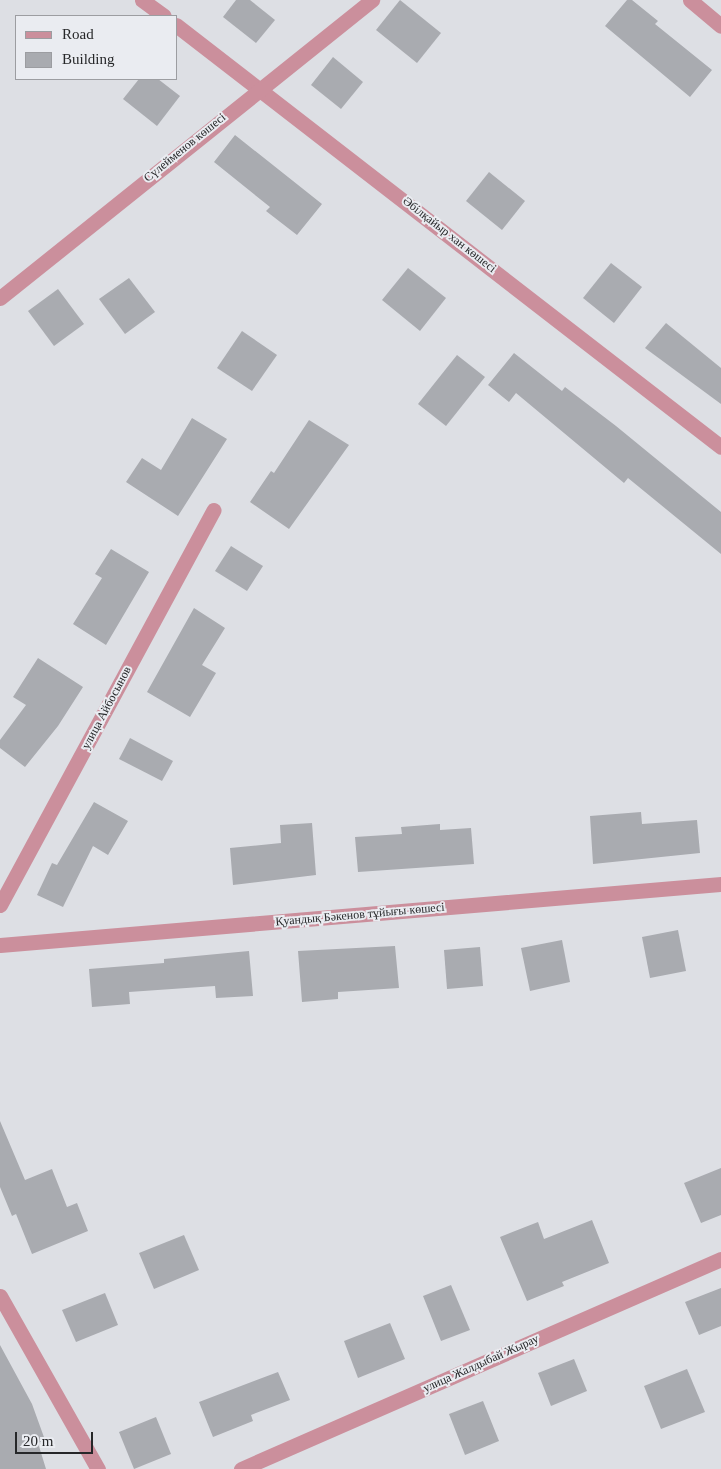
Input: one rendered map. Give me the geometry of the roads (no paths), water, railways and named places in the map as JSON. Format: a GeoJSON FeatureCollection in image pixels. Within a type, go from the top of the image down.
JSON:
{"type":"FeatureCollection","features":[{"type":"Feature","properties":{"kind":"street"},"geometry":{"type":"LineString","coordinates":[[142,0],[163,15]]}},
{"type":"Feature","properties":{"kind":"street","name":"Сүлейменов көшесі"},"geometry":{"type":"LineString","coordinates":[[0,298],[260,87],[372,0]]}},
{"type":"Feature","properties":{"kind":"street"},"geometry":{"type":"LineString","coordinates":[[690,0],[721,26]]}},
{"type":"Feature","properties":{"kind":"street","name":"Әбілқайыр хан көшесі"},"geometry":{"type":"LineString","coordinates":[[178,26],[260,87],[721,447]]}},
{"type":"Feature","properties":{"kind":"street","name":"улица Айбосынов"},"geometry":{"type":"LineString","coordinates":[[0,905],[214,510]]}},
{"type":"Feature","properties":{"kind":"street","name":"Қуандық Бәкенов тұйығы көшесі"},"geometry":{"type":"LineString","coordinates":[[0,946],[721,884]]}},
{"type":"Feature","properties":{"kind":"street","name":"улица Жалдыбай Жырау"},"geometry":{"type":"LineString","coordinates":[[241,1469],[721,1259]]}},
{"type":"Feature","properties":{"kind":"street"},"geometry":{"type":"LineString","coordinates":[[0,1296],[98,1469]]}}]}
